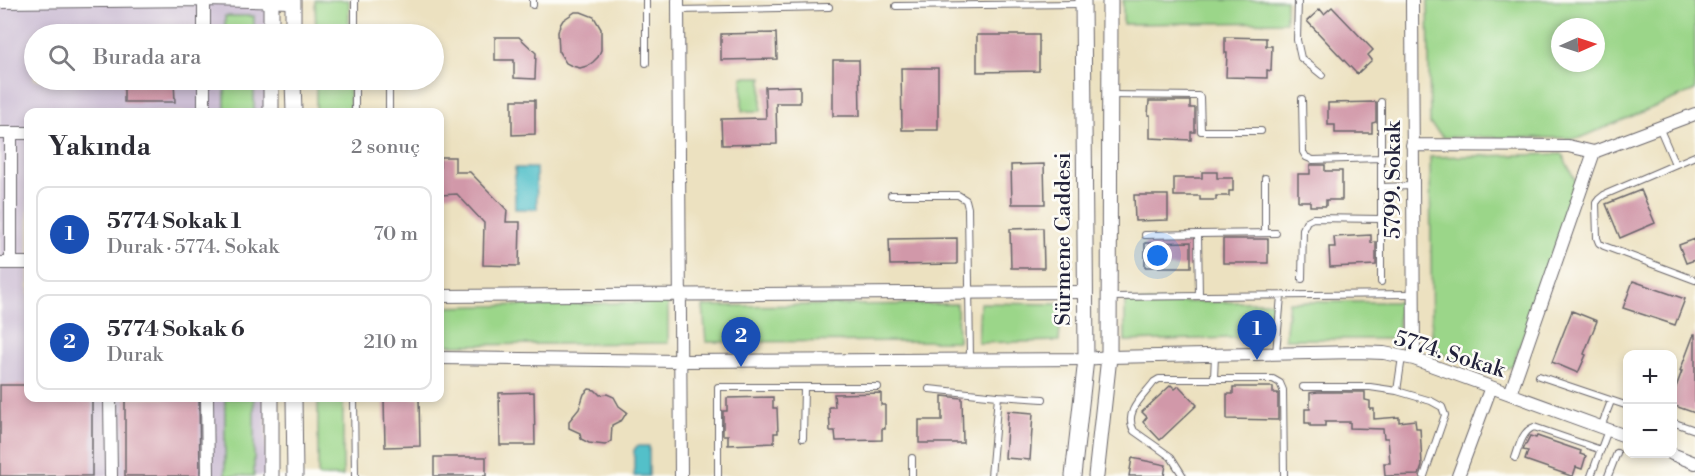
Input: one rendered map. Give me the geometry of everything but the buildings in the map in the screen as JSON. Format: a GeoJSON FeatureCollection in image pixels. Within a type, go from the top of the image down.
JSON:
{"type":"FeatureCollection","features":[{"type":"Feature","properties":{"kind":"street"},"geometry":{"type":"LineString","coordinates":[[204,0],[204,24]]}},
{"type":"Feature","properties":{"kind":"street","name":"Sürmene Caddesi"},"geometry":{"type":"LineString","coordinates":[[1096,476],[1109,357],[1110,0]]}},
{"type":"Feature","properties":{"kind":"street","name":"5799. Sokak"},"geometry":{"type":"LineString","coordinates":[[1408,358],[1414,294],[1412,0]]}},
{"type":"Feature","properties":{"kind":"street"},"geometry":{"type":"LineString","coordinates":[[271,1],[271,24]]}},
{"type":"Feature","properties":{"kind":"street"},"geometry":{"type":"LineString","coordinates":[[0,2],[293,1],[293,24]]}},
{"type":"Feature","properties":{"kind":"street","name":"Sürmene Caddesi"},"geometry":{"type":"LineString","coordinates":[[1073,476],[1086,359],[1083,2]]}},
{"type":"Feature","properties":{"kind":"street"},"geometry":{"type":"LineString","coordinates":[[678,5],[681,476]]}},
{"type":"Feature","properties":{"kind":"street"},"geometry":{"type":"LineString","coordinates":[[204,90],[204,108]]}},
{"type":"Feature","properties":{"kind":"street"},"geometry":{"type":"LineString","coordinates":[[271,90],[271,108]]}},
{"type":"Feature","properties":{"kind":"street"},"geometry":{"type":"LineString","coordinates":[[293,90],[294,108]]}},
{"type":"Feature","properties":{"kind":"street"},"geometry":{"type":"LineString","coordinates":[[1412,144],[1568,146],[1594,152],[1695,114]]}},
{"type":"Feature","properties":{"kind":"street"},"geometry":{"type":"LineString","coordinates":[[24,133],[5,133],[5,263],[24,263]]}},
{"type":"Feature","properties":{"kind":"street"},"geometry":{"type":"LineString","coordinates":[[1510,394],[1594,152]]}},
{"type":"Feature","properties":{"kind":"street"},"geometry":{"type":"LineString","coordinates":[[444,296],[1085,292]]}},
{"type":"Feature","properties":{"kind":"street","name":"5774. Sokak"},"geometry":{"type":"LineString","coordinates":[[444,358],[680,361],[969,360],[1384,353],[1408,358],[1623,435]]}},
{"type":"Feature","properties":{"kind":"street"},"geometry":{"type":"LineString","coordinates":[[1458,476],[1491,387]]}},
{"type":"Feature","properties":{"kind":"street"},"geometry":{"type":"LineString","coordinates":[[110,402],[111,476]]}},
{"type":"Feature","properties":{"kind":"street"},"geometry":{"type":"LineString","coordinates":[[207,402],[208,476]]}},
{"type":"Feature","properties":{"kind":"street"},"geometry":{"type":"LineString","coordinates":[[271,402],[271,476]]}},
{"type":"Feature","properties":{"kind":"street"},"geometry":{"type":"LineString","coordinates":[[294,402],[295,476]]}},
{"type":"Feature","properties":{"kind":"street"},"geometry":{"type":"LineString","coordinates":[[1677,455],[1695,463]]}},
{"type":"Feature","properties":{"kind":"lane"},"geometry":{"type":"LineString","coordinates":[[355,0],[355,24]]}},
{"type":"Feature","properties":{"kind":"lane"},"geometry":{"type":"LineString","coordinates":[[646,0],[646,63]]}},
{"type":"Feature","properties":{"kind":"lane"},"geometry":{"type":"LineString","coordinates":[[1298,0],[1297,40],[1301,58],[1322,75]]}},
{"type":"Feature","properties":{"kind":"lane"},"geometry":{"type":"LineString","coordinates":[[896,6],[1083,2]]}},
{"type":"Feature","properties":{"kind":"lane"},"geometry":{"type":"LineString","coordinates":[[678,5],[829,7]]}},
{"type":"Feature","properties":{"kind":"lane"},"geometry":{"type":"LineString","coordinates":[[355,90],[355,108]]}},
{"type":"Feature","properties":{"kind":"lane"},"geometry":{"type":"LineString","coordinates":[[389,90],[389,108]]}},
{"type":"Feature","properties":{"kind":"lane"},"geometry":{"type":"LineString","coordinates":[[1110,95],[1198,96],[1200,97],[1201,131],[1261,131]]}},
{"type":"Feature","properties":{"kind":"lane"},"geometry":{"type":"LineString","coordinates":[[1302,99],[1303,152],[1306,157],[1313,160],[1381,158]]}},
{"type":"Feature","properties":{"kind":"lane"},"geometry":{"type":"LineString","coordinates":[[1381,102],[1381,282]]}},
{"type":"Feature","properties":{"kind":"lane"},"geometry":{"type":"LineString","coordinates":[[1659,127],[1675,164]]}},
{"type":"Feature","properties":{"kind":"lane"},"geometry":{"type":"LineString","coordinates":[[1695,156],[1599,199],[1596,203],[1599,243],[1695,280]]}},
{"type":"Feature","properties":{"kind":"lane"},"geometry":{"type":"LineString","coordinates":[[1265,178],[1265,233]]}},
{"type":"Feature","properties":{"kind":"lane"},"geometry":{"type":"LineString","coordinates":[[1381,187],[1413,186]]}},
{"type":"Feature","properties":{"kind":"lane"},"geometry":{"type":"LineString","coordinates":[[891,195],[958,195],[966,200],[968,208],[969,360]]}},
{"type":"Feature","properties":{"kind":"lane"},"geometry":{"type":"LineString","coordinates":[[1302,279],[1303,229],[1307,221],[1313,219],[1381,219]]}},
{"type":"Feature","properties":{"kind":"lane"},"geometry":{"type":"LineString","coordinates":[[1145,235],[1276,233]]}},
{"type":"Feature","properties":{"kind":"lane"},"geometry":{"type":"LineString","coordinates":[[1198,234],[1199,296]]}},
{"type":"Feature","properties":{"kind":"lane"},"geometry":{"type":"LineString","coordinates":[[1109,297],[1414,294]]}},
{"type":"Feature","properties":{"kind":"lane"},"geometry":{"type":"LineString","coordinates":[[1276,354],[1281,296]]}},
{"type":"Feature","properties":{"kind":"lane"},"geometry":{"type":"LineString","coordinates":[[1214,378],[1215,355]]}},
{"type":"Feature","properties":{"kind":"lane"},"geometry":{"type":"LineString","coordinates":[[1397,391],[1408,358]]}},
{"type":"Feature","properties":{"kind":"lane"},"geometry":{"type":"LineString","coordinates":[[1539,376],[1623,405]]}},
{"type":"Feature","properties":{"kind":"lane"},"geometry":{"type":"LineString","coordinates":[[1183,476],[1171,457],[1134,431],[1129,419],[1131,412],[1154,382],[1159,379],[1273,379],[1280,383],[1283,390],[1284,476]]}},
{"type":"Feature","properties":{"kind":"lane"},"geometry":{"type":"LineString","coordinates":[[717,476],[718,387],[878,387]]}},
{"type":"Feature","properties":{"kind":"lane"},"geometry":{"type":"LineString","coordinates":[[803,438],[804,387]]}},
{"type":"Feature","properties":{"kind":"lane"},"geometry":{"type":"LineString","coordinates":[[1303,387],[1370,387],[1397,391],[1431,401],[1442,407],[1444,415],[1424,476]]}},
{"type":"Feature","properties":{"kind":"lane"},"geometry":{"type":"LineString","coordinates":[[929,389],[1043,399]]}},
{"type":"Feature","properties":{"kind":"lane"},"geometry":{"type":"LineString","coordinates":[[991,476],[998,396]]}},
{"type":"Feature","properties":{"kind":"lane"},"geometry":{"type":"LineString","coordinates":[[1591,476],[1600,450],[1611,401]]}},
{"type":"Feature","properties":{"kind":"lane"},"geometry":{"type":"LineString","coordinates":[[354,402],[355,476]]}},
{"type":"Feature","properties":{"kind":"lane"},"geometry":{"type":"LineString","coordinates":[[1677,424],[1695,430]]}},
{"type":"Feature","properties":{"kind":"lane"},"geometry":{"type":"LineString","coordinates":[[1515,458],[1525,432],[1534,427],[1600,450]]}},
{"type":"Feature","properties":{"kind":"lane"},"geometry":{"type":"LineString","coordinates":[[1608,476],[1617,453]]}},
{"type":"Feature","properties":{"kind":"lane"},"geometry":{"type":"LineString","coordinates":[[912,458],[912,476]]}},
{"type":"Feature","properties":{"kind":"shaded area"},"geometry":{"type":"Polygon","coordinates":[[[0,0],[273,0],[273,24],[24,24],[24,90],[272,90],[271,108],[24,108],[24,402],[267,402],[266,476],[0,476],[0,0]]]}},
{"type":"Feature","properties":{"kind":"green space"},"geometry":{"type":"Polygon","coordinates":[[[315,0],[349,0],[349,24],[316,24],[315,0]]]}},
{"type":"Feature","properties":{"kind":"green space"},"geometry":{"type":"Polygon","coordinates":[[[1123,0],[1286,0],[1286,22],[1123,24],[1123,0]]]}},
{"type":"Feature","properties":{"kind":"green space"},"geometry":{"type":"Polygon","coordinates":[[[1428,0],[1695,0],[1695,90],[1580,138],[1443,137],[1430,124],[1428,0]]]}},
{"type":"Feature","properties":{"kind":"green space"},"geometry":{"type":"Polygon","coordinates":[[[225,16],[254,16],[254,24],[225,24],[225,16]]]}},
{"type":"Feature","properties":{"kind":"green space"},"geometry":{"type":"Polygon","coordinates":[[[742,77],[762,77],[761,111],[742,111],[742,77]]]}},
{"type":"Feature","properties":{"kind":"green space"},"geometry":{"type":"Polygon","coordinates":[[[225,90],[254,90],[254,108],[225,108],[225,90]]]}},
{"type":"Feature","properties":{"kind":"green space"},"geometry":{"type":"Polygon","coordinates":[[[316,90],[349,90],[350,108],[316,108],[316,90]]]}},
{"type":"Feature","properties":{"kind":"green space"},"geometry":{"type":"Polygon","coordinates":[[[1562,154],[1577,184],[1513,365],[1499,373],[1432,350],[1430,157],[1562,154]]]}},
{"type":"Feature","properties":{"kind":"green space"},"geometry":{"type":"Polygon","coordinates":[[[668,302],[668,343],[444,345],[444,307],[668,302]]]}},
{"type":"Feature","properties":{"kind":"green space"},"geometry":{"type":"Polygon","coordinates":[[[1125,302],[1276,302],[1270,337],[1125,341],[1125,302]]]}},
{"type":"Feature","properties":{"kind":"green space"},"geometry":{"type":"Polygon","coordinates":[[[1289,302],[1399,302],[1398,339],[1285,339],[1289,302]]]}},
{"type":"Feature","properties":{"kind":"green space"},"geometry":{"type":"Polygon","coordinates":[[[980,303],[1062,304],[1059,341],[978,343],[980,303]]]}},
{"type":"Feature","properties":{"kind":"green space"},"geometry":{"type":"Polygon","coordinates":[[[957,304],[958,341],[706,342],[703,306],[957,304]]]}},
{"type":"Feature","properties":{"kind":"green space"},"geometry":{"type":"Polygon","coordinates":[[[225,402],[254,402],[254,476],[225,476],[225,402]]]}},
{"type":"Feature","properties":{"kind":"green space"},"geometry":{"type":"Polygon","coordinates":[[[318,402],[343,402],[343,476],[318,476],[318,402]]]}},
{"type":"Feature","properties":{"kind":"water"},"geometry":{"type":"Polygon","coordinates":[[[515,168],[536,168],[537,209],[515,209],[515,168]]]}},
{"type":"Feature","properties":{"kind":"water"},"geometry":{"type":"Polygon","coordinates":[[[637,446],[649,446],[649,476],[634,476],[634,450],[637,446]]]}},
{"type":"Feature","properties":{"kind":"place","name":"5774 Sokak 1"},"geometry":{"type":"Point","coordinates":[1257,360]}},
{"type":"Feature","properties":{"kind":"place","name":"5774 Sokak 6"},"geometry":{"type":"Point","coordinates":[741,367]}}]}
